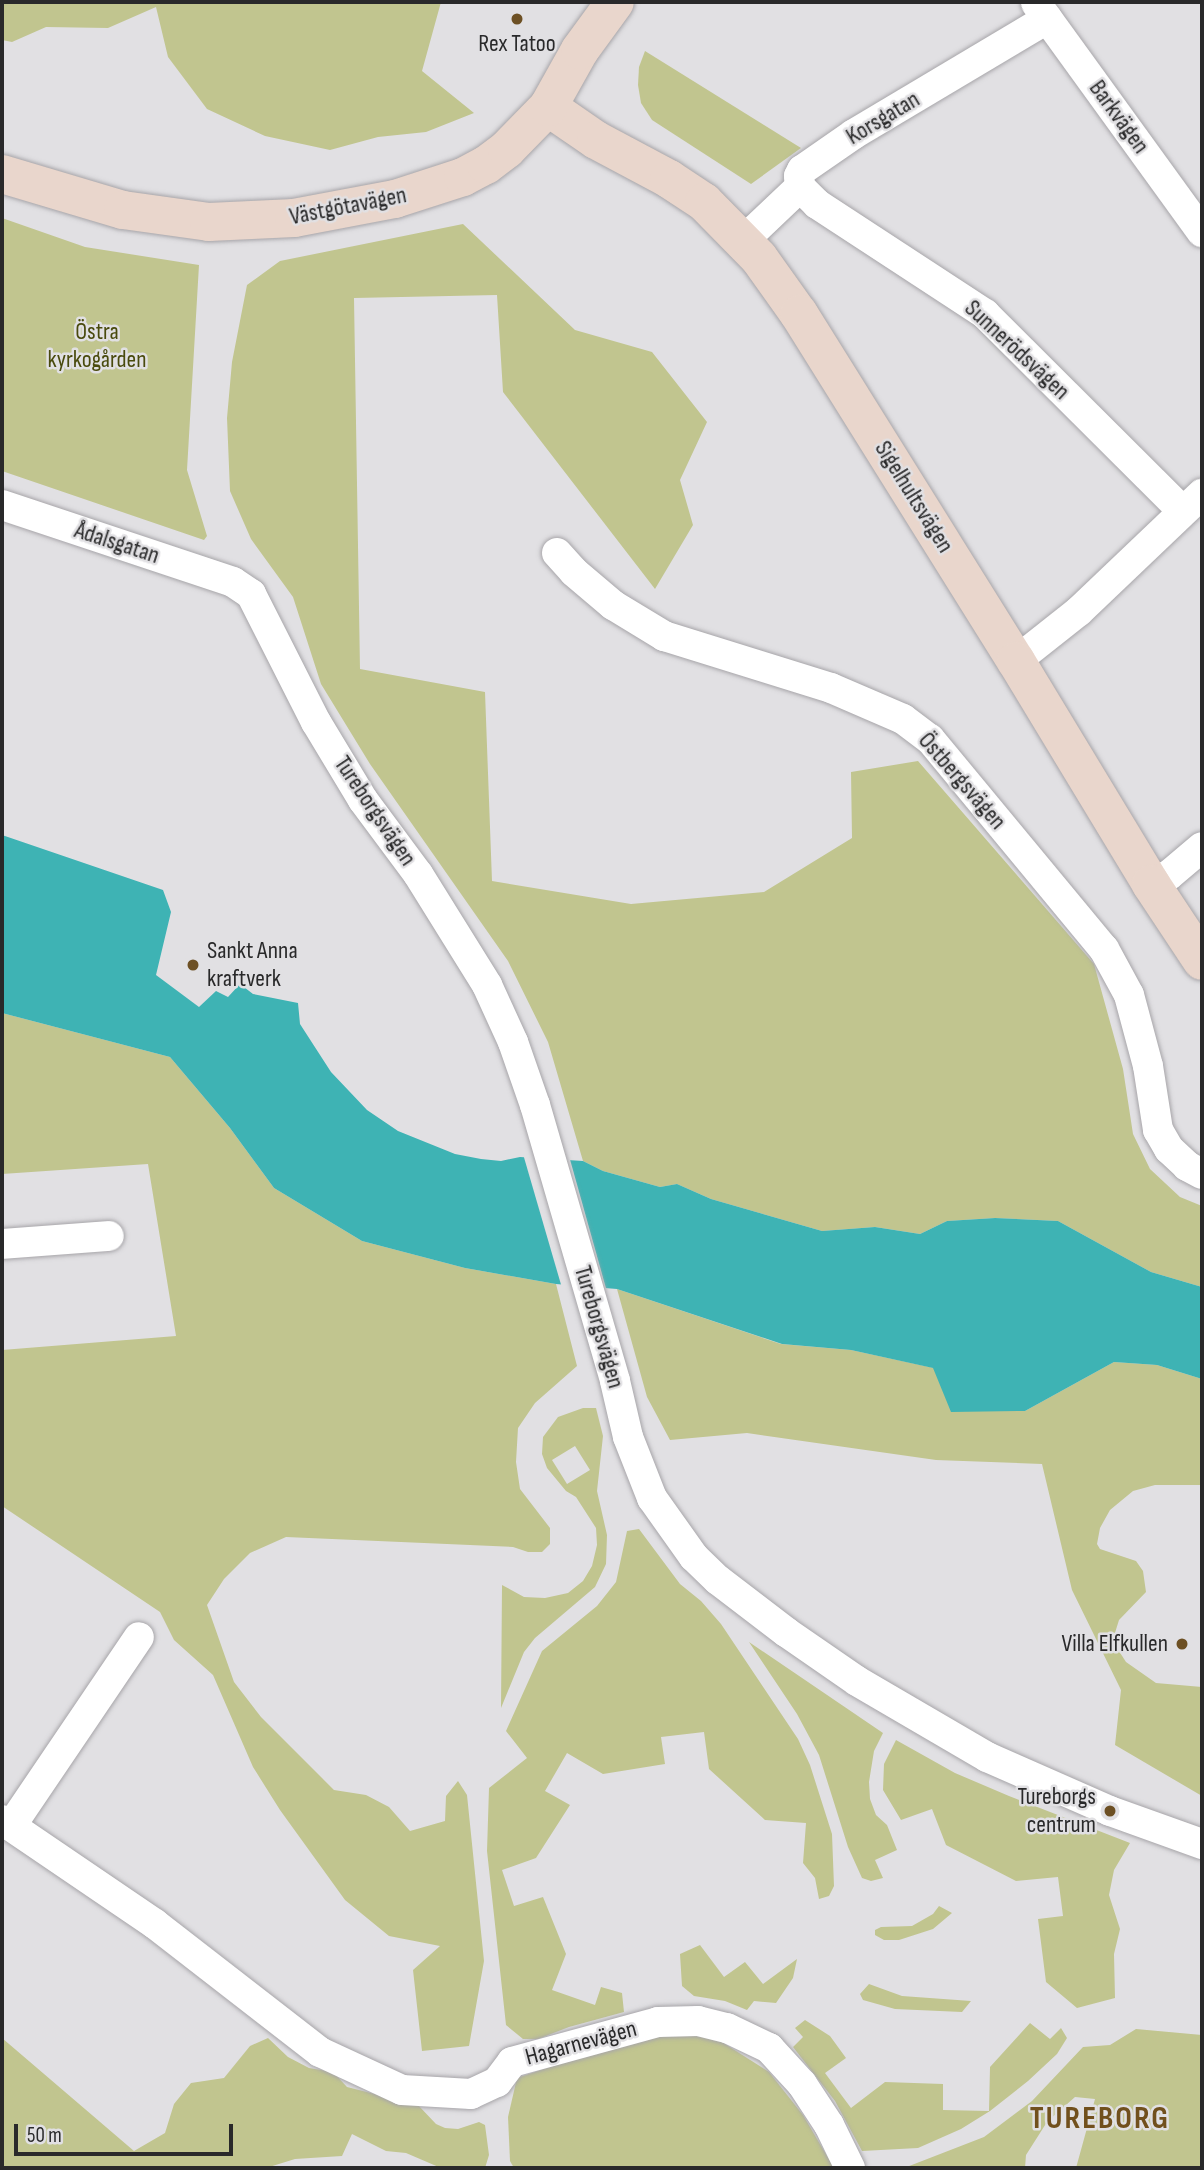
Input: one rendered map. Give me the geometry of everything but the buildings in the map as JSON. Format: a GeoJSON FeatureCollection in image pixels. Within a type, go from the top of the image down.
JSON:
{"type":"FeatureCollection","features":[{"type":"Feature","properties":{"kind":"street","name":"Västgötavägen"},"geometry":{"type":"LineString","coordinates":[[2,174],[123,210],[176,220],[209,222],[294,218],[396,199],[463,177],[508,149],[548,107],[580,50],[615,2]]}},
{"type":"Feature","properties":{"kind":"street","name":"Korsgatan"},"geometry":{"type":"LineString","coordinates":[[743,241],[800,187],[802,170],[1041,10]]}},
{"type":"Feature","properties":{"kind":"street","name":"Barkvägen"},"geometry":{"type":"LineString","coordinates":[[1041,10],[1202,232]]}},
{"type":"Feature","properties":{"kind":"street","name":"Sigelhultsvägen"},"geometry":{"type":"LineString","coordinates":[[548,107],[596,140],[669,179],[705,202],[743,241],[799,314],[1016,661],[1151,884],[1202,961]]}},
{"type":"Feature","properties":{"kind":"street","name":"Sunnerödsvägen"},"geometry":{"type":"LineString","coordinates":[[800,187],[817,204],[985,314],[1192,503]]}},
{"type":"Feature","properties":{"kind":"street"},"geometry":{"type":"LineString","coordinates":[[1016,661],[1079,611],[1192,503]]}},
{"type":"Feature","properties":{"kind":"street","name":"Ådalsgatan"},"geometry":{"type":"LineString","coordinates":[[2,505],[233,582]]}},
{"type":"Feature","properties":{"kind":"street","name":"Östbergsvägen"},"geometry":{"type":"LineString","coordinates":[[557,553],[573,572],[613,605],[664,636],[831,688],[903,719],[930,739],[1104,948],[1129,995],[1148,1066],[1158,1130],[1169,1149],[1187,1166],[1202,1174]]}},
{"type":"Feature","properties":{"kind":"street","name":"Tureborgsvägen"},"geometry":{"type":"LineString","coordinates":[[233,582],[251,594],[263,613],[316,722],[356,788],[418,874],[487,985],[513,1042],[535,1105],[628,1437],[652,1498],[694,1557],[718,1580],[857,1681],[987,1757],[1110,1811],[1202,1844]]}},
{"type":"Feature","properties":{"kind":"street"},"geometry":{"type":"LineString","coordinates":[[1151,884],[1169,875],[1202,847]]}},
{"type":"Feature","properties":{"kind":"street"},"geometry":{"type":"LineString","coordinates":[[2,1244],[109,1236]]}},
{"type":"Feature","properties":{"kind":"street"},"geometry":{"type":"LineString","coordinates":[[7,1823],[139,1637]]}},
{"type":"Feature","properties":{"kind":"street","name":"Hagarnevägen"},"geometry":{"type":"LineString","coordinates":[[7,1823],[155,1924],[320,2052],[402,2090],[471,2094],[497,2082],[512,2062],[658,2022],[698,2021],[727,2028],[769,2048],[803,2084],[829,2125],[850,2168]]}},
{"type":"Feature","properties":{"kind":"green space"},"geometry":{"type":"Polygon","coordinates":[[[2,2],[441,2],[422,71],[474,113],[426,132],[378,137],[330,150],[265,136],[207,109],[168,57],[156,7],[108,28],[46,27],[12,42],[2,40],[2,2]]]}},
{"type":"Feature","properties":{"kind":"green space"},"geometry":{"type":"Polygon","coordinates":[[[645,51],[801,148],[751,184],[652,120],[641,103],[638,85],[639,67],[645,51]]]}},
{"type":"Feature","properties":{"kind":"green space","name":"Östra kyrkogården"},"geometry":{"type":"Polygon","coordinates":[[[2,218],[85,247],[199,265],[187,470],[207,536],[204,540],[2,471],[2,218]]]}},
{"type":"Feature","properties":{"kind":"green space"},"geometry":{"type":"Polygon","coordinates":[[[463,224],[575,330],[652,352],[707,422],[680,480],[693,525],[655,589],[503,392],[497,295],[354,298],[360,669],[485,692],[492,881],[631,904],[764,892],[852,838],[851,772],[918,761],[1094,964],[1123,1069],[1133,1134],[1150,1169],[1180,1197],[1202,1206],[1202,1287],[1151,1272],[1058,1221],[995,1218],[947,1221],[920,1234],[875,1227],[822,1231],[711,1199],[677,1184],[660,1187],[603,1171],[583,1161],[548,1042],[508,961],[370,764],[321,684],[293,597],[251,539],[230,491],[227,418],[232,362],[247,285],[280,261],[463,224]]]}},
{"type":"Feature","properties":{"kind":"green space"},"geometry":{"type":"Polygon","coordinates":[[[2,1013],[170,1057],[230,1128],[274,1188],[362,1241],[465,1268],[556,1284],[577,1366],[535,1403],[518,1428],[516,1462],[520,1489],[550,1528],[550,1544],[542,1552],[528,1552],[513,1547],[286,1537],[250,1553],[224,1579],[207,1605],[234,1682],[261,1717],[334,1790],[366,1795],[389,1807],[410,1831],[445,1821],[446,1796],[458,1781],[467,1795],[484,1961],[469,2046],[422,2051],[413,1970],[440,1946],[389,1936],[345,1900],[280,1810],[253,1767],[213,1675],[174,1640],[160,1612],[2,1506],[2,1350],[176,1336],[148,1164],[2,1174],[2,1013]]]}},
{"type":"Feature","properties":{"kind":"green space"},"geometry":{"type":"Polygon","coordinates":[[[617,1289],[781,1344],[851,1350],[934,1368],[1025,1411],[1114,1362],[1157,1365],[1202,1379],[1202,1485],[1155,1485],[1133,1491],[1110,1510],[1100,1528],[1097,1544],[1100,1549],[1136,1561],[1143,1571],[1146,1592],[1119,1620],[1114,1636],[1117,1648],[1126,1662],[1156,1683],[1202,1687],[1202,1796],[1115,1745],[1121,1690],[1072,1590],[1042,1464],[936,1460],[747,1433],[670,1440],[647,1397],[617,1289]]]}},
{"type":"Feature","properties":{"kind":"green space"},"geometry":{"type":"Polygon","coordinates":[[[583,1408],[596,1408],[603,1436],[597,1491],[607,1535],[606,1564],[595,1587],[535,1638],[524,1652],[501,1708],[502,1585],[524,1597],[545,1598],[568,1593],[583,1581],[592,1566],[597,1545],[596,1528],[576,1497],[566,1491],[547,1468],[542,1454],[543,1437],[558,1417],[583,1408]],[[575,1446],[552,1460],[567,1484],[590,1470],[575,1446]]]}},
{"type":"Feature","properties":{"kind":"green space"},"geometry":{"type":"Polygon","coordinates":[[[639,1529],[680,1584],[701,1601],[721,1624],[798,1739],[810,1765],[832,1834],[834,1886],[829,1896],[819,1899],[815,1878],[803,1863],[806,1823],[765,1820],[709,1769],[704,1732],[661,1737],[665,1764],[603,1774],[567,1753],[545,1791],[570,1805],[536,1858],[502,1870],[514,1906],[543,1897],[566,1954],[552,1990],[595,2005],[601,1987],[622,1993],[624,2012],[569,2027],[538,2039],[523,2039],[506,2025],[487,1851],[489,1788],[527,1758],[506,1731],[542,1651],[597,1606],[616,1582],[627,1531],[639,1529]]]}},
{"type":"Feature","properties":{"kind":"green space"},"geometry":{"type":"Polygon","coordinates":[[[749,1642],[883,1733],[874,1751],[869,1782],[870,1799],[876,1815],[887,1825],[897,1850],[875,1860],[883,1878],[871,1881],[862,1878],[848,1847],[819,1755],[797,1714],[749,1642]]]}},
{"type":"Feature","properties":{"kind":"green space"},"geometry":{"type":"Polygon","coordinates":[[[896,1740],[955,1773],[1130,1843],[1114,1870],[1109,1895],[1120,1929],[1114,1954],[1115,1998],[1077,2008],[1046,1982],[1038,1919],[1063,1916],[1058,1877],[1016,1881],[946,1845],[932,1809],[901,1820],[883,1790],[884,1764],[896,1740]]]}},
{"type":"Feature","properties":{"kind":"green space"},"geometry":{"type":"Polygon","coordinates":[[[939,1906],[952,1913],[933,1929],[899,1940],[884,1940],[875,1935],[875,1930],[881,1927],[912,1926],[933,1914],[939,1906]]]}},
{"type":"Feature","properties":{"kind":"green space"},"geometry":{"type":"Polygon","coordinates":[[[700,1945],[724,1977],[745,1962],[763,1984],[797,1959],[793,1978],[776,2003],[754,2001],[747,2010],[725,2001],[694,1996],[682,1986],[680,1954],[700,1945]]]}},
{"type":"Feature","properties":{"kind":"green space"},"geometry":{"type":"Polygon","coordinates":[[[869,1984],[902,1996],[971,2001],[962,2012],[895,2009],[863,2000],[860,1994],[869,1984]]]}},
{"type":"Feature","properties":{"kind":"green space"},"geometry":{"type":"Polygon","coordinates":[[[805,2020],[830,2036],[846,2058],[825,2073],[851,2108],[885,2082],[943,2084],[943,2110],[989,2111],[990,2067],[1030,2023],[1050,2039],[1061,2028],[1067,2038],[1057,2054],[1028,2081],[990,2111],[961,2129],[918,2148],[862,2151],[835,2101],[793,2047],[803,2037],[795,2028],[805,2020]]]}},
{"type":"Feature","properties":{"kind":"green space"},"geometry":{"type":"Polygon","coordinates":[[[1136,2029],[1202,2035],[1202,2168],[1076,2168],[1095,2099],[1075,2097],[1047,2122],[1026,2155],[1025,2168],[904,2168],[984,2137],[1032,2101],[1083,2047],[1110,2045],[1136,2029]]]}},
{"type":"Feature","properties":{"kind":"green space"},"geometry":{"type":"Polygon","coordinates":[[[651,2033],[714,2037],[769,2072],[803,2115],[834,2168],[514,2168],[510,2161],[508,2117],[517,2078],[651,2033]]]}},
{"type":"Feature","properties":{"kind":"green space"},"geometry":{"type":"Polygon","coordinates":[[[2,2038],[134,2151],[165,2133],[174,2104],[191,2083],[224,2078],[250,2046],[268,2038],[288,2057],[309,2068],[333,2072],[347,2087],[418,2105],[436,2124],[445,2128],[458,2129],[479,2122],[485,2125],[489,2155],[485,2168],[441,2168],[406,2153],[386,2151],[352,2134],[342,2156],[295,2159],[266,2168],[2,2168],[2,2038]]]}},
{"type":"Feature","properties":{"kind":"water"},"geometry":{"type":"Polygon","coordinates":[[[2,835],[163,890],[171,912],[156,975],[199,1007],[216,991],[228,997],[240,984],[253,994],[298,1003],[300,1024],[331,1072],[367,1110],[398,1131],[455,1154],[481,1159],[501,1161],[520,1157],[583,1161],[603,1171],[660,1187],[677,1184],[711,1199],[822,1231],[875,1227],[920,1234],[947,1221],[995,1218],[1058,1221],[1151,1272],[1202,1287],[1202,1379],[1157,1365],[1114,1362],[1025,1411],[951,1412],[933,1368],[851,1350],[782,1344],[617,1289],[556,1284],[465,1268],[362,1241],[274,1188],[230,1128],[170,1057],[2,1013],[2,835]]]}},
{"type":"Feature","properties":{"kind":"pier"},"geometry":{"type":"Polygon","coordinates":[[[523,1154],[569,1156],[607,1292],[562,1288],[523,1154]]]}},
{"type":"Feature","properties":{"kind":"place","name":"Rex Tatoo"},"geometry":{"type":"Point","coordinates":[517,19]}},
{"type":"Feature","properties":{"kind":"place","name":"Sankt Anna kraftverk"},"geometry":{"type":"Point","coordinates":[193,965]}},
{"type":"Feature","properties":{"kind":"place","name":"Villa Elfkullen"},"geometry":{"type":"Point","coordinates":[1182,1644]}},
{"type":"Feature","properties":{"kind":"place","name":"Tureborgs centrum"},"geometry":{"type":"Point","coordinates":[1110,1811]}},
{"type":"Feature","properties":{"kind":"district","name":"TUREBORG"},"geometry":{"type":"Point","coordinates":[1100,2119]}}]}
